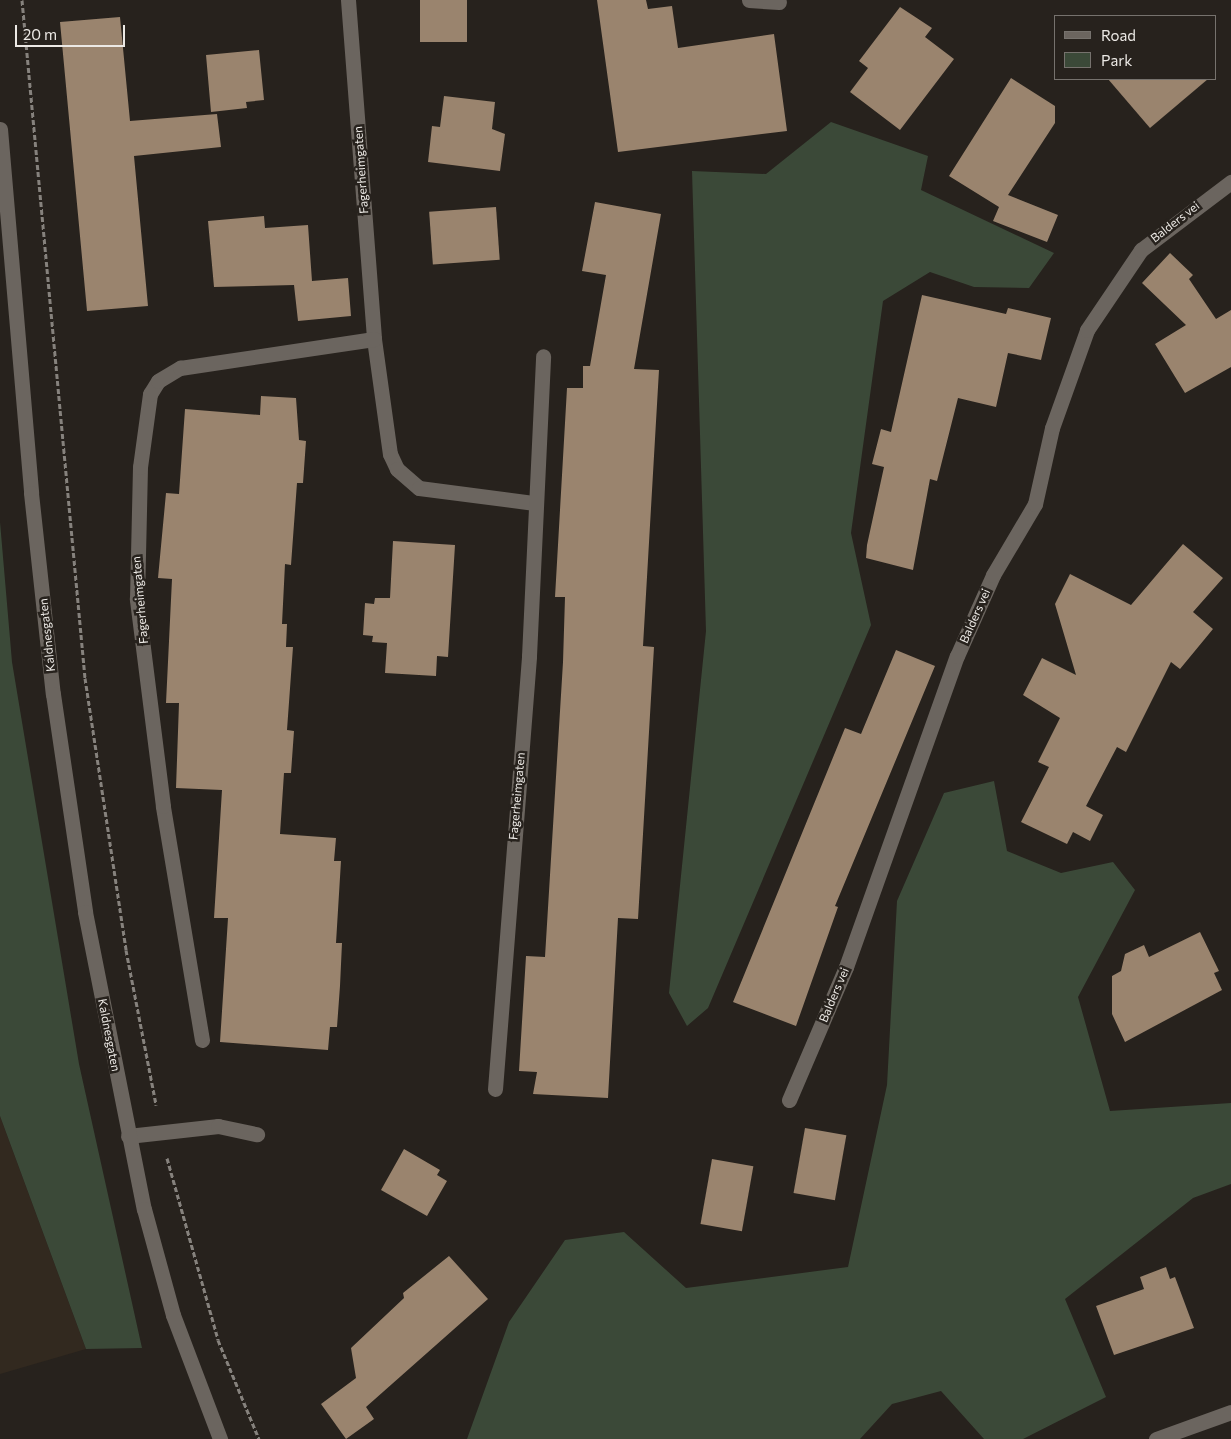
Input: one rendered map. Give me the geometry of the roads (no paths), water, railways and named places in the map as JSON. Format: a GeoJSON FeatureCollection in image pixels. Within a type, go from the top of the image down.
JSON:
{"type":"FeatureCollection","features":[{"type":"Feature","properties":{"kind":"street","name":"Fagerheimgaten"},"geometry":{"type":"LineString","coordinates":[[348,0],[374,339],[384,432],[397,468],[419,488],[433,492],[535,503]]}},
{"type":"Feature","properties":{"kind":"street"},"geometry":{"type":"LineString","coordinates":[[749,0],[779,2]]}},
{"type":"Feature","properties":{"kind":"street","name":"Kaldnesgaten"},"geometry":{"type":"LineString","coordinates":[[0,129],[54,694],[85,912],[128,1136],[172,1315],[220,1439]]}},
{"type":"Feature","properties":{"kind":"street","name":"Balders vei"},"geometry":{"type":"LineString","coordinates":[[789,1100],[846,967],[957,656],[993,575],[1034,504],[1052,428],[1087,330],[1141,250],[1231,182]]}},
{"type":"Feature","properties":{"kind":"street","name":"Fagerheimgaten"},"geometry":{"type":"LineString","coordinates":[[202,1040],[163,806],[137,599],[140,467],[150,394],[166,374],[180,368],[374,339]]}},
{"type":"Feature","properties":{"kind":"street","name":"Fagerheimgaten"},"geometry":{"type":"LineString","coordinates":[[495,1089],[530,647],[543,356]]}},
{"type":"Feature","properties":{"kind":"street"},"geometry":{"type":"LineString","coordinates":[[128,1136],[160,1130],[218,1126],[257,1134]]}},
{"type":"Feature","properties":{"kind":"street"},"geometry":{"type":"LineString","coordinates":[[1156,1439],[1231,1412]]}}]}
